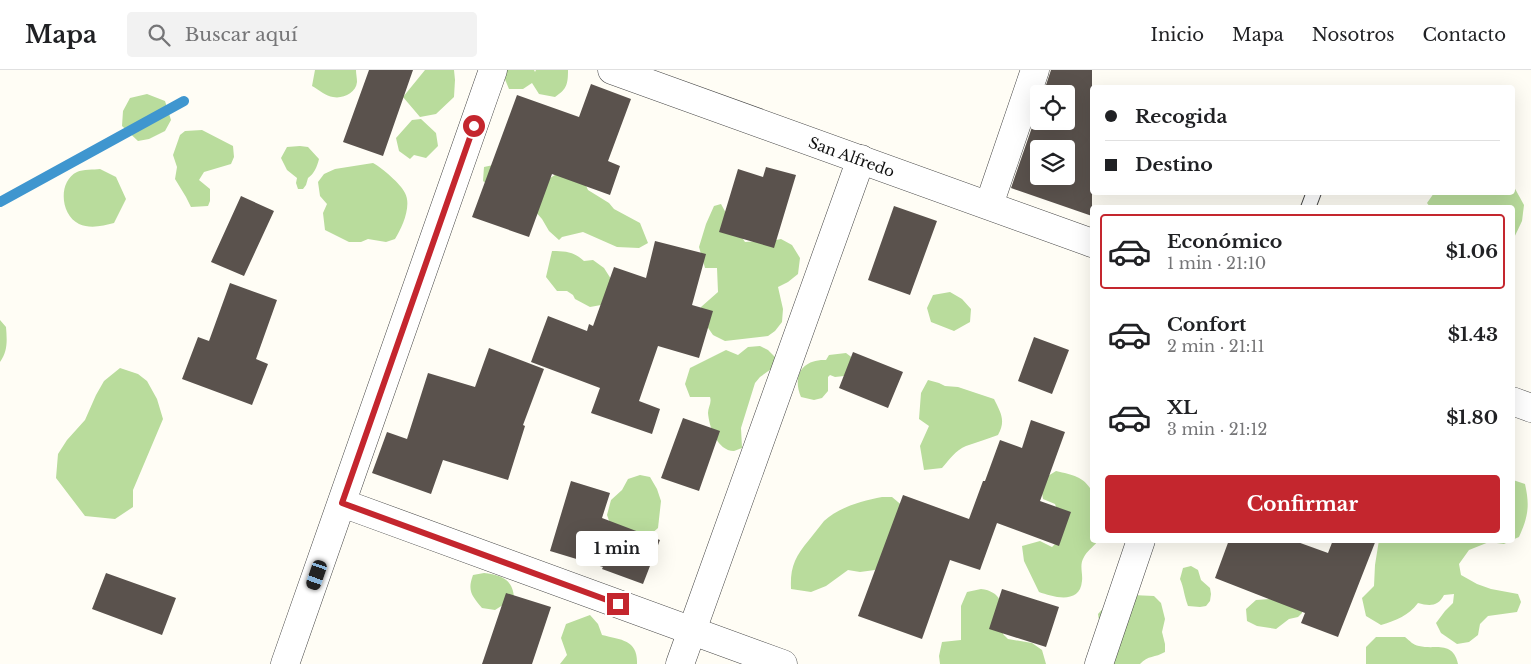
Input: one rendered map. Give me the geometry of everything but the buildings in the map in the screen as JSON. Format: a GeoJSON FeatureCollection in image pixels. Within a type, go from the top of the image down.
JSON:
{"type":"FeatureCollection","features":[{"type":"Feature","properties":{"kind":"street"},"geometry":{"type":"LineString","coordinates":[[285,664],[493,70]]}},
{"type":"Feature","properties":{"kind":"street","name":"San Alfredo"},"geometry":{"type":"LineString","coordinates":[[612,70],[1090,242]]}},
{"type":"Feature","properties":{"kind":"street"},"geometry":{"type":"LineString","coordinates":[[988,205],[1035,70]]}},
{"type":"Feature","properties":{"kind":"street"},"geometry":{"type":"LineString","coordinates":[[680,664],[861,159]]}},
{"type":"Feature","properties":{"kind":"street"},"geometry":{"type":"LineString","coordinates":[[1515,402],[1531,408]]}},
{"type":"Feature","properties":{"kind":"street"},"geometry":{"type":"LineString","coordinates":[[342,503],[783,664]]}},
{"type":"Feature","properties":{"kind":"street"},"geometry":{"type":"LineString","coordinates":[[1099,664],[1140,543]]}},
{"type":"Feature","properties":{"kind":"green space"},"geometry":{"type":"Polygon","coordinates":[[[315,70],[356,70],[356,86],[352,92],[345,96],[333,97],[312,86],[315,70]]]}},
{"type":"Feature","properties":{"kind":"green space"},"geometry":{"type":"Polygon","coordinates":[[[425,70],[454,70],[454,97],[436,114],[420,117],[403,97],[425,70]]]}},
{"type":"Feature","properties":{"kind":"green space"},"geometry":{"type":"Polygon","coordinates":[[[505,70],[534,70],[535,72],[536,70],[568,70],[567,83],[564,89],[555,97],[539,94],[532,83],[523,89],[509,89],[504,77],[505,70]]]}},
{"type":"Feature","properties":{"kind":"green space"},"geometry":{"type":"Polygon","coordinates":[[[147,94],[165,101],[171,120],[165,131],[149,139],[138,141],[122,126],[123,111],[130,98],[147,94]]]}},
{"type":"Feature","properties":{"kind":"green space"},"geometry":{"type":"Polygon","coordinates":[[[421,119],[436,133],[438,146],[426,158],[414,155],[410,159],[399,151],[396,138],[412,120],[421,119]]]}},
{"type":"Feature","properties":{"kind":"green space"},"geometry":{"type":"Polygon","coordinates":[[[202,130],[233,146],[234,157],[231,164],[204,172],[199,180],[210,189],[210,201],[208,206],[191,207],[175,179],[177,167],[173,155],[180,135],[185,131],[202,130]]]}},
{"type":"Feature","properties":{"kind":"green space"},"geometry":{"type":"Polygon","coordinates":[[[287,147],[308,147],[319,159],[315,170],[308,178],[303,189],[298,189],[297,178],[287,170],[281,158],[287,147]]]}},
{"type":"Feature","properties":{"kind":"green space"},"geometry":{"type":"Polygon","coordinates":[[[373,163],[391,176],[403,189],[407,198],[405,217],[395,239],[386,242],[368,239],[361,242],[349,242],[325,230],[323,213],[327,204],[320,196],[318,182],[324,174],[335,169],[373,163]]]}},
{"type":"Feature","properties":{"kind":"green space"},"geometry":{"type":"Polygon","coordinates":[[[498,164],[547,180],[558,173],[583,179],[588,190],[609,203],[614,209],[640,223],[648,243],[639,248],[617,247],[583,232],[562,237],[559,240],[549,231],[534,210],[502,196],[483,181],[484,167],[498,164]]]}},
{"type":"Feature","properties":{"kind":"green space"},"geometry":{"type":"Polygon","coordinates":[[[100,169],[116,177],[126,199],[114,223],[83,226],[73,220],[68,213],[65,206],[64,190],[71,176],[77,172],[100,169]]]}},
{"type":"Feature","properties":{"kind":"green space"},"geometry":{"type":"Polygon","coordinates":[[[1515,189],[1524,205],[1522,221],[1515,236],[1515,205],[1428,205],[1427,203],[1433,195],[1515,195],[1515,189]]]}},
{"type":"Feature","properties":{"kind":"green space"},"geometry":{"type":"Polygon","coordinates":[[[721,204],[745,242],[781,239],[792,245],[800,258],[798,274],[778,287],[783,309],[782,322],[768,336],[725,341],[713,335],[704,322],[701,307],[718,292],[717,268],[705,268],[699,247],[714,206],[721,204]]]}},
{"type":"Feature","properties":{"kind":"green space"},"geometry":{"type":"Polygon","coordinates":[[[552,251],[570,253],[584,261],[593,260],[604,268],[611,279],[601,305],[590,307],[575,299],[567,291],[557,291],[546,277],[552,251]]]}},
{"type":"Feature","properties":{"kind":"green space"},"geometry":{"type":"Polygon","coordinates":[[[950,292],[962,299],[971,309],[970,322],[954,331],[931,322],[927,308],[933,295],[950,292]]]}},
{"type":"Feature","properties":{"kind":"green space"},"geometry":{"type":"Polygon","coordinates":[[[0,320],[6,327],[7,341],[6,350],[0,362],[0,320]]]}},
{"type":"Feature","properties":{"kind":"green space"},"geometry":{"type":"Polygon","coordinates":[[[760,346],[768,350],[775,357],[774,367],[755,383],[741,428],[742,448],[734,451],[728,450],[723,447],[712,431],[708,413],[710,397],[690,397],[685,384],[690,368],[726,350],[738,355],[748,347],[760,346]]]}},
{"type":"Feature","properties":{"kind":"green space"},"geometry":{"type":"Polygon","coordinates":[[[846,353],[854,359],[844,376],[835,377],[830,375],[828,377],[828,391],[822,398],[814,400],[801,397],[798,382],[801,370],[805,366],[818,360],[826,360],[829,355],[846,353]]]}},
{"type":"Feature","properties":{"kind":"green space"},"geometry":{"type":"Polygon","coordinates":[[[120,368],[138,374],[147,381],[157,399],[163,419],[133,490],[133,507],[115,519],[85,516],[56,478],[58,454],[67,440],[85,420],[104,381],[120,368]]]}},
{"type":"Feature","properties":{"kind":"green space"},"geometry":{"type":"Polygon","coordinates":[[[928,380],[945,386],[958,387],[994,399],[1000,413],[1002,425],[998,435],[962,448],[942,468],[924,470],[920,446],[929,426],[919,419],[921,393],[928,380]]]}},
{"type":"Feature","properties":{"kind":"green space"},"geometry":{"type":"Polygon","coordinates":[[[1056,471],[1081,479],[1090,488],[1090,543],[1096,543],[1086,553],[1083,560],[1080,589],[1071,596],[1058,597],[1039,592],[1024,561],[1022,546],[1040,541],[1052,547],[1062,537],[1061,521],[1055,504],[1043,499],[1040,481],[1056,471]]]}},
{"type":"Feature","properties":{"kind":"green space"},"geometry":{"type":"Polygon","coordinates":[[[640,475],[650,477],[657,489],[661,501],[658,528],[649,536],[613,532],[607,515],[611,500],[622,490],[628,479],[640,475]]]}},
{"type":"Feature","properties":{"kind":"green space"},"geometry":{"type":"Polygon","coordinates":[[[1515,481],[1525,484],[1528,505],[1519,537],[1515,539],[1515,481]]]}},
{"type":"Feature","properties":{"kind":"green space"},"geometry":{"type":"Polygon","coordinates":[[[882,497],[892,497],[910,512],[875,570],[860,572],[848,570],[826,586],[811,592],[791,589],[791,574],[797,557],[824,521],[844,508],[882,497]]]}},
{"type":"Feature","properties":{"kind":"green space"},"geometry":{"type":"Polygon","coordinates":[[[1379,543],[1486,543],[1469,550],[1459,564],[1461,575],[1491,589],[1518,594],[1521,602],[1517,612],[1488,616],[1480,624],[1478,635],[1469,642],[1457,644],[1441,633],[1436,623],[1453,603],[1454,594],[1444,595],[1439,602],[1433,605],[1418,603],[1402,617],[1381,625],[1366,616],[1362,598],[1374,586],[1379,543]]]}},
{"type":"Feature","properties":{"kind":"green space"},"geometry":{"type":"Polygon","coordinates":[[[1191,566],[1198,570],[1201,580],[1210,588],[1210,601],[1206,606],[1188,606],[1180,579],[1183,568],[1191,566]]]}},
{"type":"Feature","properties":{"kind":"green space"},"geometry":{"type":"Polygon","coordinates":[[[484,573],[496,575],[509,582],[514,598],[495,610],[482,608],[473,597],[470,585],[473,575],[484,573]]]}},
{"type":"Feature","properties":{"kind":"green space"},"geometry":{"type":"Polygon","coordinates":[[[981,589],[995,594],[1002,605],[1003,634],[1008,639],[1032,643],[1042,650],[1046,664],[940,664],[939,656],[942,642],[961,640],[961,606],[967,592],[981,589]]]}},
{"type":"Feature","properties":{"kind":"green space"},"geometry":{"type":"Polygon","coordinates":[[[1132,595],[1154,596],[1161,603],[1165,619],[1162,632],[1165,652],[1146,659],[1140,664],[1093,664],[1100,627],[1098,614],[1108,603],[1132,595]]]}},
{"type":"Feature","properties":{"kind":"green space"},"geometry":{"type":"Polygon","coordinates":[[[1270,599],[1302,609],[1302,613],[1298,617],[1289,619],[1276,629],[1257,626],[1247,621],[1246,609],[1256,600],[1270,599]]]}},
{"type":"Feature","properties":{"kind":"green space"},"geometry":{"type":"Polygon","coordinates":[[[590,615],[598,624],[602,635],[622,640],[632,646],[637,656],[637,664],[560,664],[567,655],[561,638],[566,624],[590,615]]]}},
{"type":"Feature","properties":{"kind":"green space"},"geometry":{"type":"Polygon","coordinates":[[[1376,637],[1405,637],[1417,645],[1447,649],[1456,656],[1458,664],[1366,664],[1366,647],[1376,637]]]}},
{"type":"Feature","properties":{"kind":"waterway"},"geometry":{"type":"LineString","coordinates":[[0,202],[184,101]]}},
{"type":"Feature","properties":{"kind":"route"},"geometry":{"type":"LineString","coordinates":[[474,126],[342,503],[618,604]]}}]}
